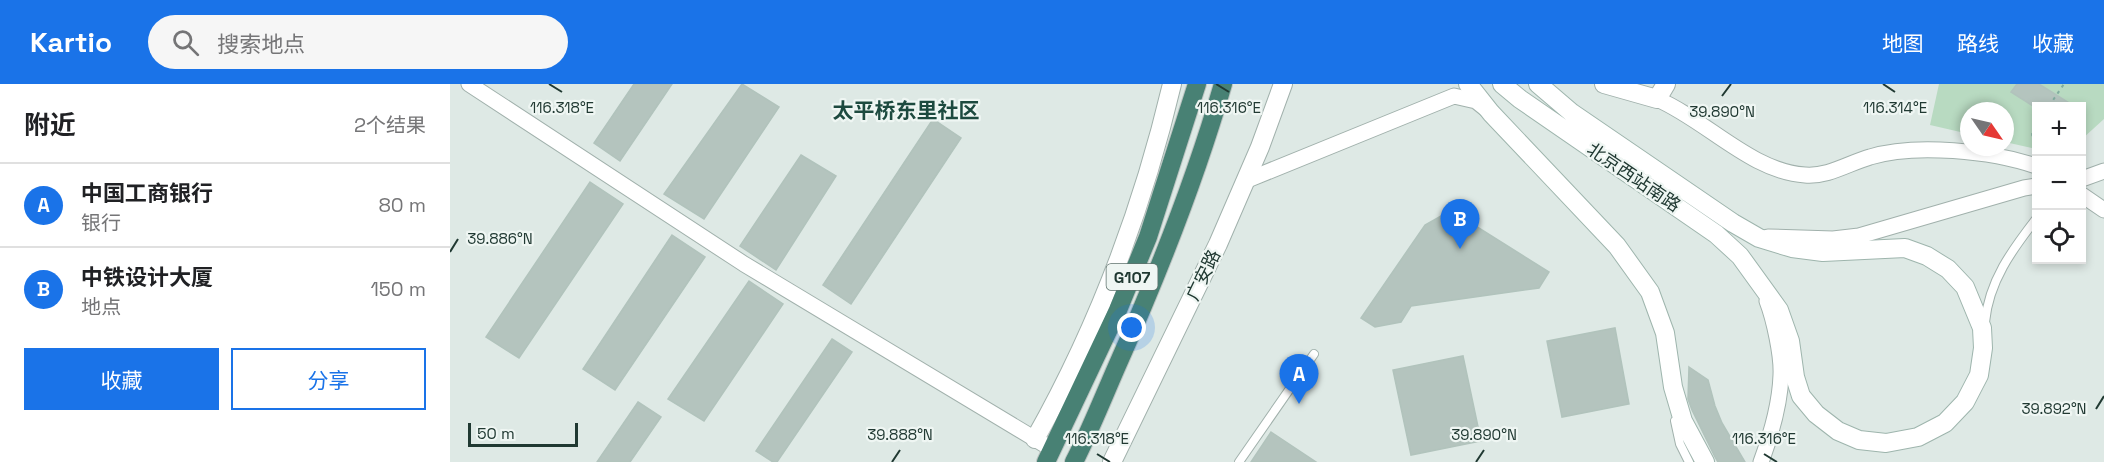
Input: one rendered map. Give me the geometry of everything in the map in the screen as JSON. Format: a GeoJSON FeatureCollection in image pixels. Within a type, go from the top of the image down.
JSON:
{"type":"FeatureCollection","features":[{"type":"Feature","properties":{"kind":"highway","name":"G107"},"geometry":{"type":"LineString","coordinates":[[1049,456],[1118,310],[1148,237],[1197,84]]}},
{"type":"Feature","properties":{"kind":"highway","name":"G107"},"geometry":{"type":"LineString","coordinates":[[1074,462],[1168,248],[1223,84]]}},
{"type":"Feature","properties":{"kind":"main road"},"geometry":{"type":"LineString","coordinates":[[1035,439],[1063,391],[1106,291],[1150,167],[1172,84]]}},
{"type":"Feature","properties":{"kind":"main road","name":"广安路"},"geometry":{"type":"LineString","coordinates":[[1117,460],[1218,244],[1260,147],[1283,84]]}},
{"type":"Feature","properties":{"kind":"main road"},"geometry":{"type":"LineString","coordinates":[[1468,84],[1491,113],[1617,246],[1650,292],[1665,333],[1673,387],[1683,421],[1705,462]]}},
{"type":"Feature","properties":{"kind":"main road","name":"北京西站南路"},"geometry":{"type":"LineString","coordinates":[[1502,84],[1520,99],[1716,234],[1740,256],[1779,310],[1790,341],[1795,377],[1801,396],[1815,414],[1838,431],[1859,440],[1886,443],[1918,437],[1945,423],[1965,402],[1979,375],[1983,348],[1982,328],[1965,287],[1948,269],[1927,256],[1905,248],[1823,252],[1792,248],[1760,237],[1733,224],[1572,113],[1538,84]]}},
{"type":"Feature","properties":{"kind":"main road"},"geometry":{"type":"LineString","coordinates":[[1604,84],[1661,91]]}},
{"type":"Feature","properties":{"kind":"street"},"geometry":{"type":"LineString","coordinates":[[469,84],[744,264],[1035,439],[1049,456]]}},
{"type":"Feature","properties":{"kind":"street"},"geometry":{"type":"LineString","coordinates":[[1661,91],[1679,108],[1751,157],[1777,171],[1807,176],[1838,170],[1871,156],[1923,148],[2010,158],[2032,165]]}},
{"type":"Feature","properties":{"kind":"street"},"geometry":{"type":"LineString","coordinates":[[1245,181],[1454,96],[1476,101],[1491,113]]}},
{"type":"Feature","properties":{"kind":"street"},"geometry":{"type":"LineString","coordinates":[[2086,178],[2104,171]]}},
{"type":"Feature","properties":{"kind":"street"},"geometry":{"type":"LineString","coordinates":[[1760,237],[1833,239],[1859,236],[2032,187]]}},
{"type":"Feature","properties":{"kind":"street"},"geometry":{"type":"LineString","coordinates":[[2086,198],[2104,210]]}},
{"type":"Feature","properties":{"kind":"street"},"geometry":{"type":"LineString","coordinates":[[1758,278],[1772,315],[1781,374],[1771,436],[1761,462]]}},
{"type":"Feature","properties":{"kind":"lane"},"geometry":{"type":"LineString","coordinates":[[1983,338],[1993,284],[2012,250],[2032,225]]}},
{"type":"Feature","properties":{"kind":"lane"},"geometry":{"type":"LineString","coordinates":[[1239,462],[1314,354]]}},
{"type":"Feature","properties":{"kind":"lane"},"geometry":{"type":"LineString","coordinates":[[1673,387],[1672,403],[1680,444],[1689,462]]}},
{"type":"Feature","properties":{"kind":"path"},"geometry":{"type":"LineString","coordinates":[[2052,102],[2064,84]]}},
{"type":"Feature","properties":{"kind":"green space"},"geometry":{"type":"Polygon","coordinates":[[[1939,84],[2104,84],[2104,119],[2086,135],[2086,102],[2032,102],[2032,148],[2014,144],[2014,102],[1960,102],[1960,132],[1930,125],[1939,84]]]}},
{"type":"Feature","properties":{"kind":"building"},"geometry":{"type":"Polygon","coordinates":[[[634,84],[672,84],[620,161],[594,143],[634,84]]]}},
{"type":"Feature","properties":{"kind":"building"},"geometry":{"type":"Polygon","coordinates":[[[742,84],[779,107],[704,219],[664,194],[742,84]]]}},
{"type":"Feature","properties":{"kind":"building"},"geometry":{"type":"Polygon","coordinates":[[[2017,84],[2039,84],[2068,102],[2032,102],[2032,105],[2011,92],[2017,84]]]}},
{"type":"Feature","properties":{"kind":"building"},"geometry":{"type":"Polygon","coordinates":[[[933,119],[961,138],[851,304],[823,285],[933,119]]]}},
{"type":"Feature","properties":{"kind":"building"},"geometry":{"type":"Polygon","coordinates":[[[801,155],[836,176],[776,270],[740,246],[801,155]]]}},
{"type":"Feature","properties":{"kind":"building"},"geometry":{"type":"Polygon","coordinates":[[[590,182],[623,204],[519,358],[486,337],[590,182]]]}},
{"type":"Feature","properties":{"kind":"building"},"geometry":{"type":"Polygon","coordinates":[[[1441,216],[1463,218],[1549,272],[1539,288],[1411,306],[1401,322],[1375,327],[1361,318],[1425,225],[1441,216]]]}},
{"type":"Feature","properties":{"kind":"building"},"geometry":{"type":"Polygon","coordinates":[[[672,235],[705,257],[615,390],[583,369],[672,235]]]}},
{"type":"Feature","properties":{"kind":"building"},"geometry":{"type":"Polygon","coordinates":[[[749,281],[783,304],[704,421],[668,399],[749,281]]]}},
{"type":"Feature","properties":{"kind":"building"},"geometry":{"type":"Polygon","coordinates":[[[1615,328],[1629,404],[1562,417],[1547,341],[1615,328]]]}},
{"type":"Feature","properties":{"kind":"building"},"geometry":{"type":"Polygon","coordinates":[[[832,339],[852,352],[777,462],[773,462],[756,451],[832,339]]]}},
{"type":"Feature","properties":{"kind":"building"},"geometry":{"type":"Polygon","coordinates":[[[1463,356],[1481,441],[1411,455],[1393,370],[1463,356]]]}},
{"type":"Feature","properties":{"kind":"building"},"geometry":{"type":"Polygon","coordinates":[[[1689,367],[1708,380],[1722,423],[1745,462],[1718,462],[1715,457],[1688,399],[1689,367]]]}},
{"type":"Feature","properties":{"kind":"building"},"geometry":{"type":"Polygon","coordinates":[[[638,402],[661,417],[630,462],[597,462],[638,402]]]}},
{"type":"Feature","properties":{"kind":"building"},"geometry":{"type":"Polygon","coordinates":[[[1271,432],[1316,462],[1251,462],[1271,432]]]}},
{"type":"Feature","properties":{"kind":"place","name":"中铁设计大厦"},"geometry":{"type":"Point","coordinates":[1460,249]}},
{"type":"Feature","properties":{"kind":"place","name":"中国工商银行"},"geometry":{"type":"Point","coordinates":[1299,404]}},
{"type":"Feature","properties":{"kind":"district","name":"太平桥东里社区"},"geometry":{"type":"Point","coordinates":[906,110]}}]}
